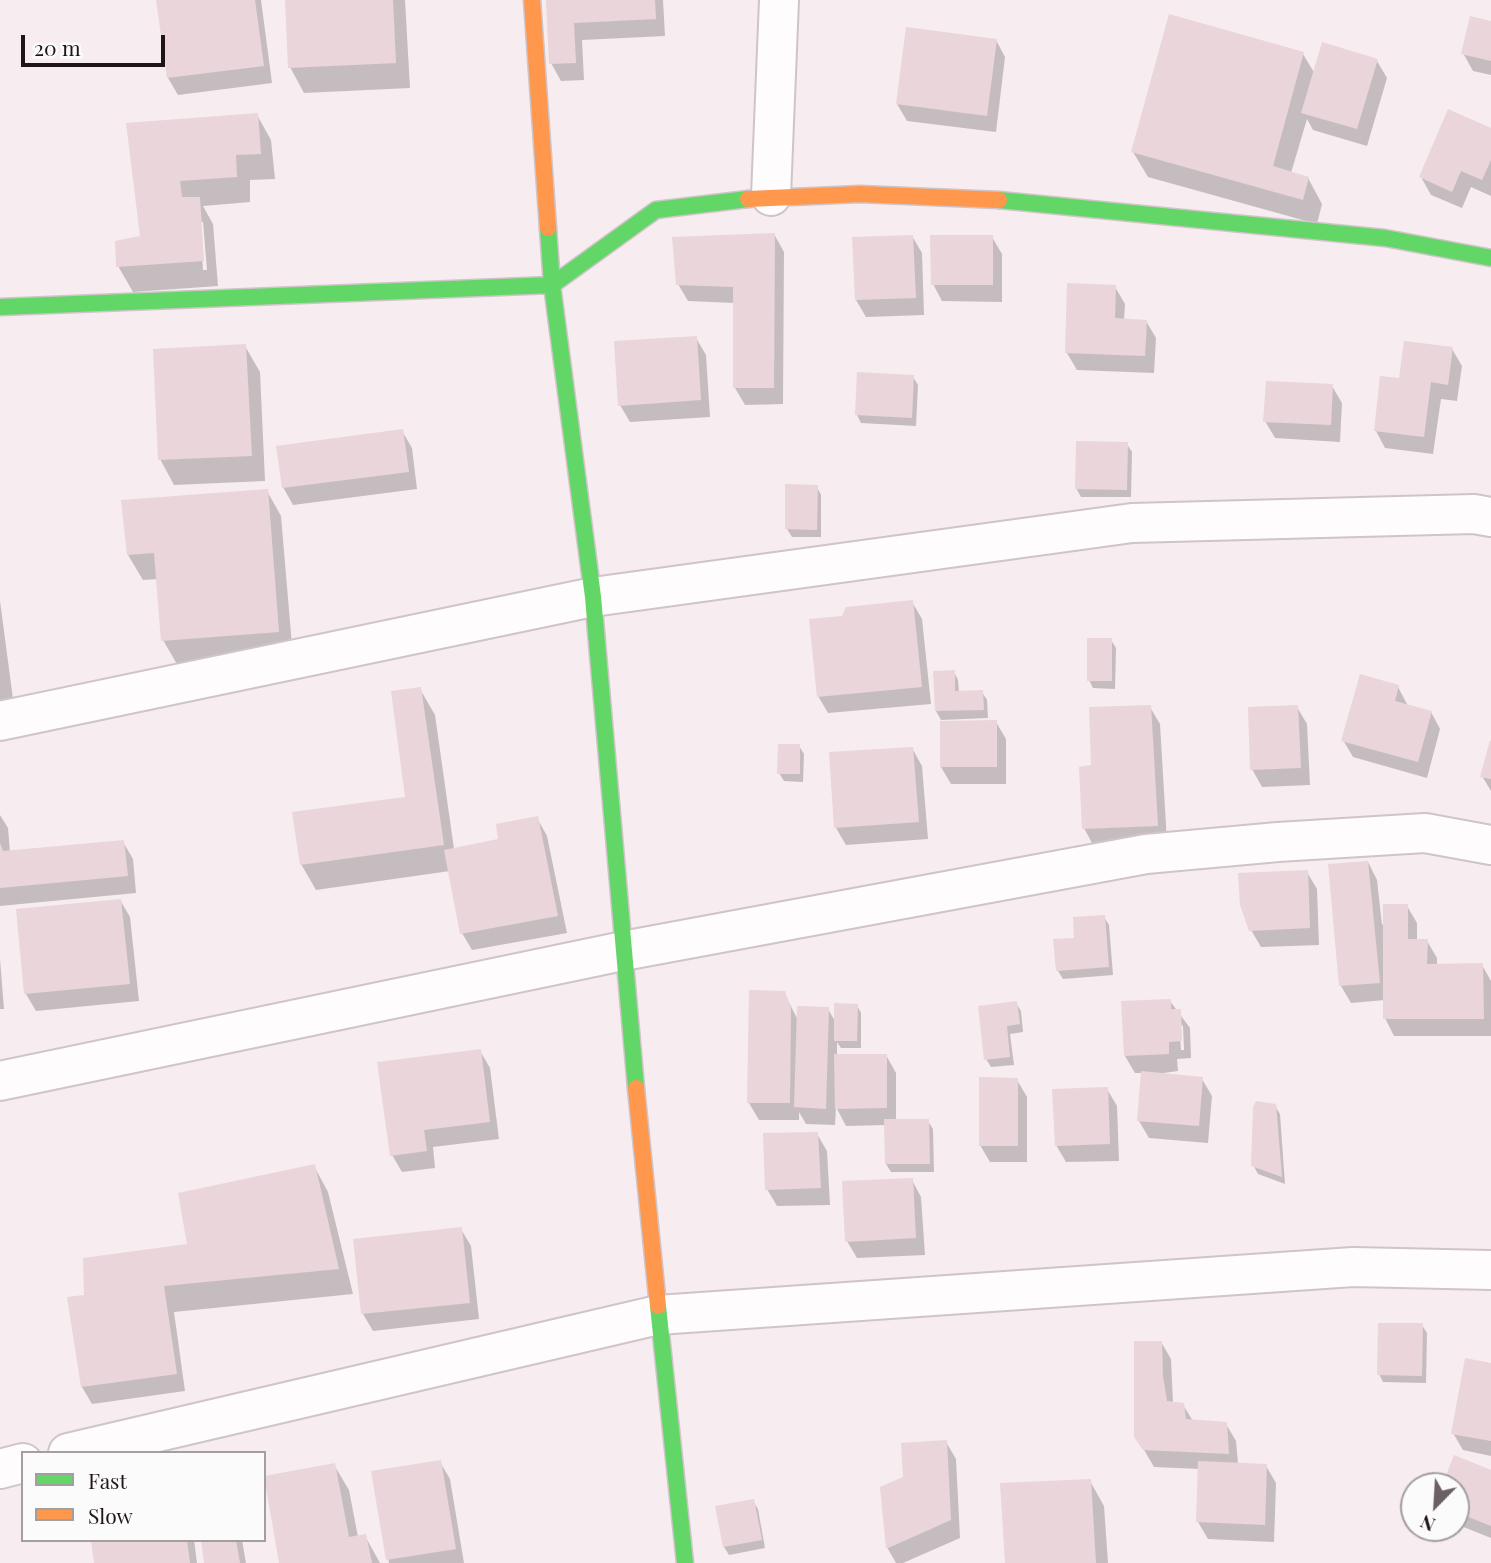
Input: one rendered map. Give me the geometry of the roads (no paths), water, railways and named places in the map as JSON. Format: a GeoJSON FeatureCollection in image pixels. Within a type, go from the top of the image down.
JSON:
{"type":"FeatureCollection","features":[{"type":"Feature","properties":{"kind":"street"},"geometry":{"type":"LineString","coordinates":[[532,0],[552,285],[593,597],[623,951],[685,1563]]}},
{"type":"Feature","properties":{"kind":"street"},"geometry":{"type":"LineString","coordinates":[[771,196],[779,0]]}},
{"type":"Feature","properties":{"kind":"street"},"geometry":{"type":"LineString","coordinates":[[0,307],[552,285],[656,210],[771,196],[860,194],[1014,201],[1385,238],[1491,258]]}},
{"type":"Feature","properties":{"kind":"street"},"geometry":{"type":"LineString","coordinates":[[0,721],[593,597],[1132,523],[1474,514],[1491,517]]}},
{"type":"Feature","properties":{"kind":"street"},"geometry":{"type":"LineString","coordinates":[[0,1081],[623,951],[1146,854],[1425,833],[1491,845]]}},
{"type":"Feature","properties":{"kind":"street"},"geometry":{"type":"LineString","coordinates":[[77,1451],[658,1315],[1353,1266],[1491,1269]]}},
{"type":"Feature","properties":{"kind":"street"},"geometry":{"type":"LineString","coordinates":[[0,1469],[21,1464]]}}]}
